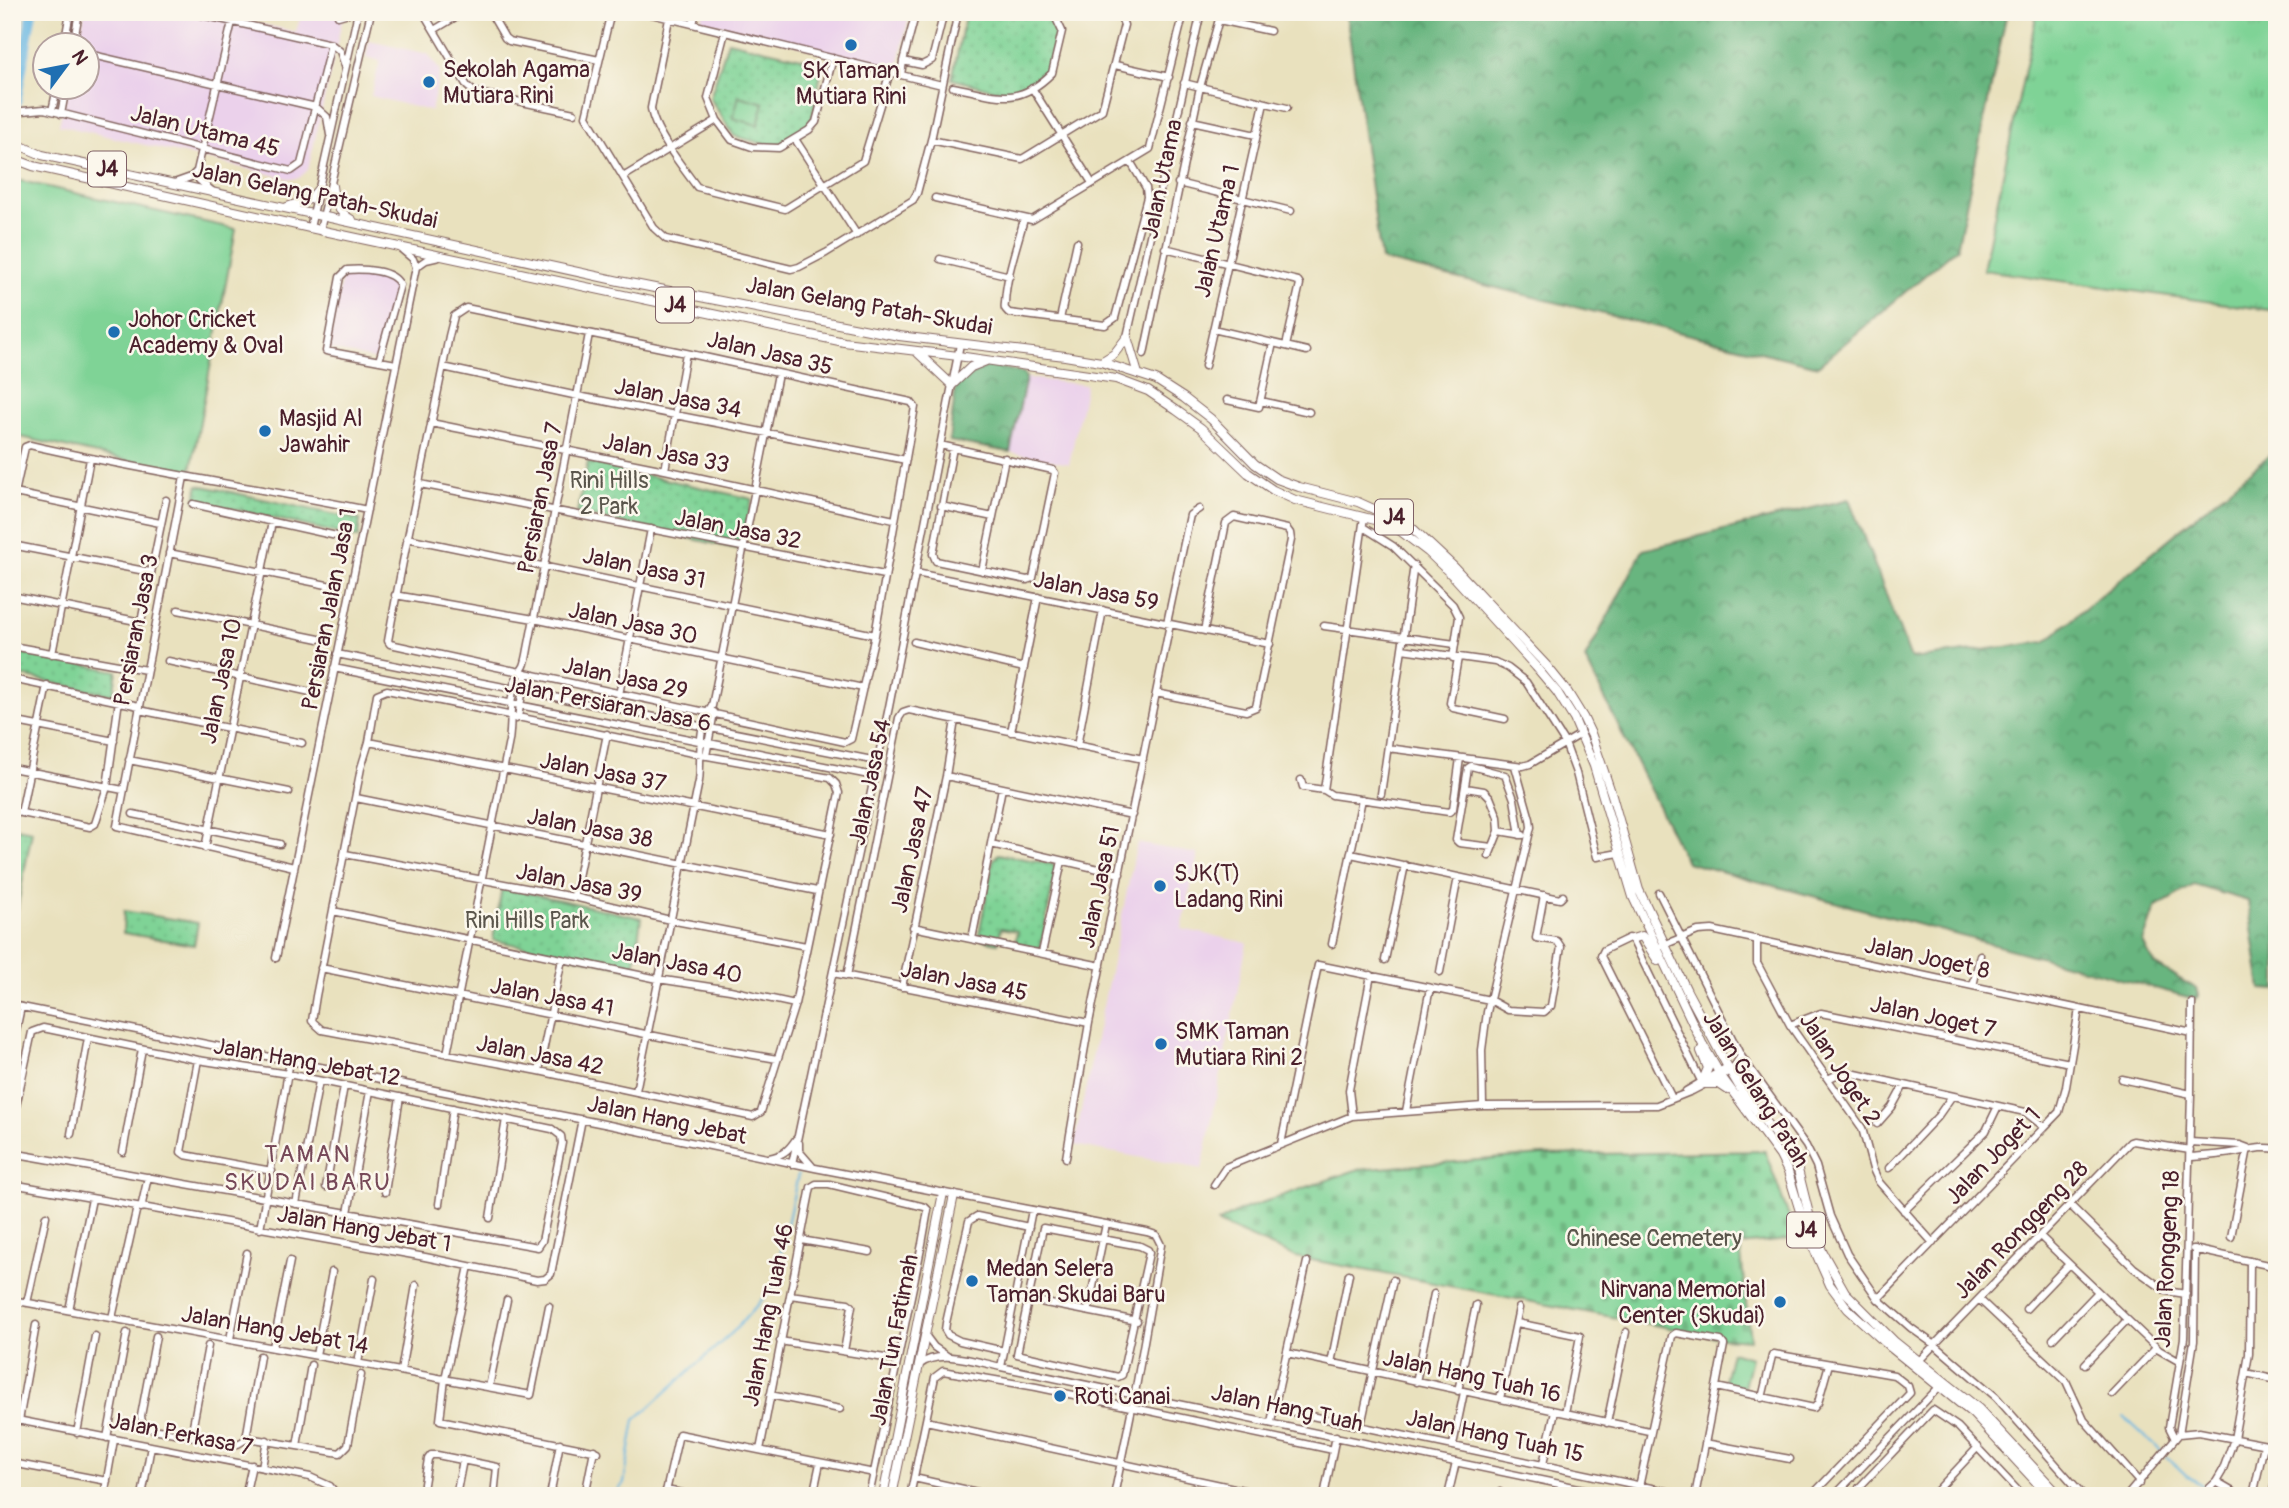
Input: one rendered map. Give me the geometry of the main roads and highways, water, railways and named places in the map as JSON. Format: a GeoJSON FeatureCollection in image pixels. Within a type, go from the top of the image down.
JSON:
{"type":"FeatureCollection","features":[{"type":"Feature","properties":{"kind":"main road","name":"Jalan Gelang Patah-Skudai"},"geometry":{"type":"LineString","coordinates":[[15,144],[42,155],[624,282],[899,336],[1101,362],[1156,380],[1211,419],[1255,464],[1277,478],[1299,487],[1358,502],[1409,525],[1463,577],[1546,665],[1570,696],[1592,736]]}},
{"type":"Feature","properties":{"kind":"main road","name":"Jalan Gelang Patah-Skudai"},"geometry":{"type":"LineString","coordinates":[[13,158],[33,166],[310,228],[844,342],[989,360],[1131,383],[1148,391],[1201,428],[1248,473],[1273,490],[1363,522],[1383,522],[1399,530],[1428,552],[1558,692],[1581,734]]}},
{"type":"Feature","properties":{"kind":"main road"},"geometry":{"type":"LineString","coordinates":[[332,186],[334,202],[340,212],[359,224]]}},
{"type":"Feature","properties":{"kind":"main road"},"geometry":{"type":"LineString","coordinates":[[284,207],[310,199],[319,188]]}},
{"type":"Feature","properties":{"kind":"main road"},"geometry":{"type":"LineString","coordinates":[[792,331],[816,333],[824,329],[823,326],[794,314]]}},
{"type":"Feature","properties":{"kind":"main road"},"geometry":{"type":"LineString","coordinates":[[1101,362],[1115,354],[1127,337],[1138,374]]}},
{"type":"Feature","properties":{"kind":"main road"},"geometry":{"type":"LineString","coordinates":[[916,352],[952,385],[971,367],[989,360]]}},
{"type":"Feature","properties":{"kind":"main road"},"geometry":{"type":"LineString","coordinates":[[1570,696],[1582,722],[1581,734],[1592,744],[1602,763]]}},
{"type":"Feature","properties":{"kind":"main road","name":"Jalan Gelang Patah"},"geometry":{"type":"LineString","coordinates":[[1581,734],[1633,897],[1743,1093],[1787,1150],[1798,1170],[1812,1226],[1840,1285],[1855,1304],[1917,1364]]}},
{"type":"Feature","properties":{"kind":"main road","name":"Jalan Gelang Patah"},"geometry":{"type":"LineString","coordinates":[[1592,736],[1639,890],[1673,984],[1720,1074],[1784,1164],[1806,1231],[1830,1285],[1848,1309],[1941,1384]]}},
{"type":"Feature","properties":{"kind":"main road"},"geometry":{"type":"LineString","coordinates":[[1632,939],[1642,936],[1644,938],[1673,984]]}},
{"type":"Feature","properties":{"kind":"main road"},"geometry":{"type":"LineString","coordinates":[[1692,1023],[1708,1068],[1703,1082],[1719,1084],[1740,1102]]}},
{"type":"Feature","properties":{"kind":"main road","name":"Jalan Tun Fatimah"},"geometry":{"type":"LineString","coordinates":[[892,1496],[943,1193]]}},
{"type":"Feature","properties":{"kind":"main road","name":"Jalan Tun Fatimah"},"geometry":{"type":"LineString","coordinates":[[883,1496],[919,1365],[954,1195]]}},
{"type":"Feature","properties":{"kind":"main road","name":"J4"},"geometry":{"type":"LineString","coordinates":[[1941,1384],[1973,1414],[2049,1496]]}},
{"type":"Feature","properties":{"kind":"main road","name":"J4"},"geometry":{"type":"LineString","coordinates":[[1941,1384],[1979,1409],[2060,1496]]}},
{"type":"Feature","properties":{"kind":"waterway"},"geometry":{"type":"LineString","coordinates":[[12,125],[32,12]]}},
{"type":"Feature","properties":{"kind":"waterway"},"geometry":{"type":"LineString","coordinates":[[614,1496],[624,1483],[635,1420],[735,1330],[773,1287],[798,1175]]}},
{"type":"Feature","properties":{"kind":"waterway"},"geometry":{"type":"LineString","coordinates":[[2124,1417],[2162,1452]]}},
{"type":"Feature","properties":{"kind":"waterway"},"geometry":{"type":"LineString","coordinates":[[2166,1456],[2186,1475],[2205,1487]]}},
{"type":"Feature","properties":{"kind":"waterway"},"geometry":{"type":"LineString","coordinates":[[2210,1490],[2220,1496]]}},
{"type":"Feature","properties":{"kind":"place","name":"SK Taman Mutiara Rini"},"geometry":{"type":"Point","coordinates":[851,45]}},
{"type":"Feature","properties":{"kind":"place","name":"Sekolah Agama Mutiara Rini"},"geometry":{"type":"Point","coordinates":[429,82]}},
{"type":"Feature","properties":{"kind":"place","name":"Johor Cricket Academy & Oval"},"geometry":{"type":"Point","coordinates":[114,332]}},
{"type":"Feature","properties":{"kind":"place","name":"Masjid Al Jawahir"},"geometry":{"type":"Point","coordinates":[265,431]}},
{"type":"Feature","properties":{"kind":"place","name":"SJK(T) Ladang Rini"},"geometry":{"type":"Point","coordinates":[1160,886]}},
{"type":"Feature","properties":{"kind":"place","name":"SMK Taman Mutiara Rini 2"},"geometry":{"type":"Point","coordinates":[1161,1044]}},
{"type":"Feature","properties":{"kind":"place","name":"Medan Selera Taman Skudai Baru"},"geometry":{"type":"Point","coordinates":[972,1281]}},
{"type":"Feature","properties":{"kind":"place","name":"Nirvana Memorial Center (Skudai)"},"geometry":{"type":"Point","coordinates":[1780,1302]}},
{"type":"Feature","properties":{"kind":"place","name":"Roti Canai"},"geometry":{"type":"Point","coordinates":[1060,1396]}},
{"type":"Feature","properties":{"kind":"district","name":"TAMAN SKUDAI BARU"},"geometry":{"type":"Point","coordinates":[308,1168]}},
{"type":"Feature","properties":{"kind":"park label","name":"Rini Hills 2 Park"},"geometry":{"type":"Point","coordinates":[609,493]}},
{"type":"Feature","properties":{"kind":"park label","name":"Rini Hills Park"},"geometry":{"type":"Point","coordinates":[527,920]}},
{"type":"Feature","properties":{"kind":"park label","name":"Chinese Cemetery"},"geometry":{"type":"Point","coordinates":[1654,1238]}}]}
